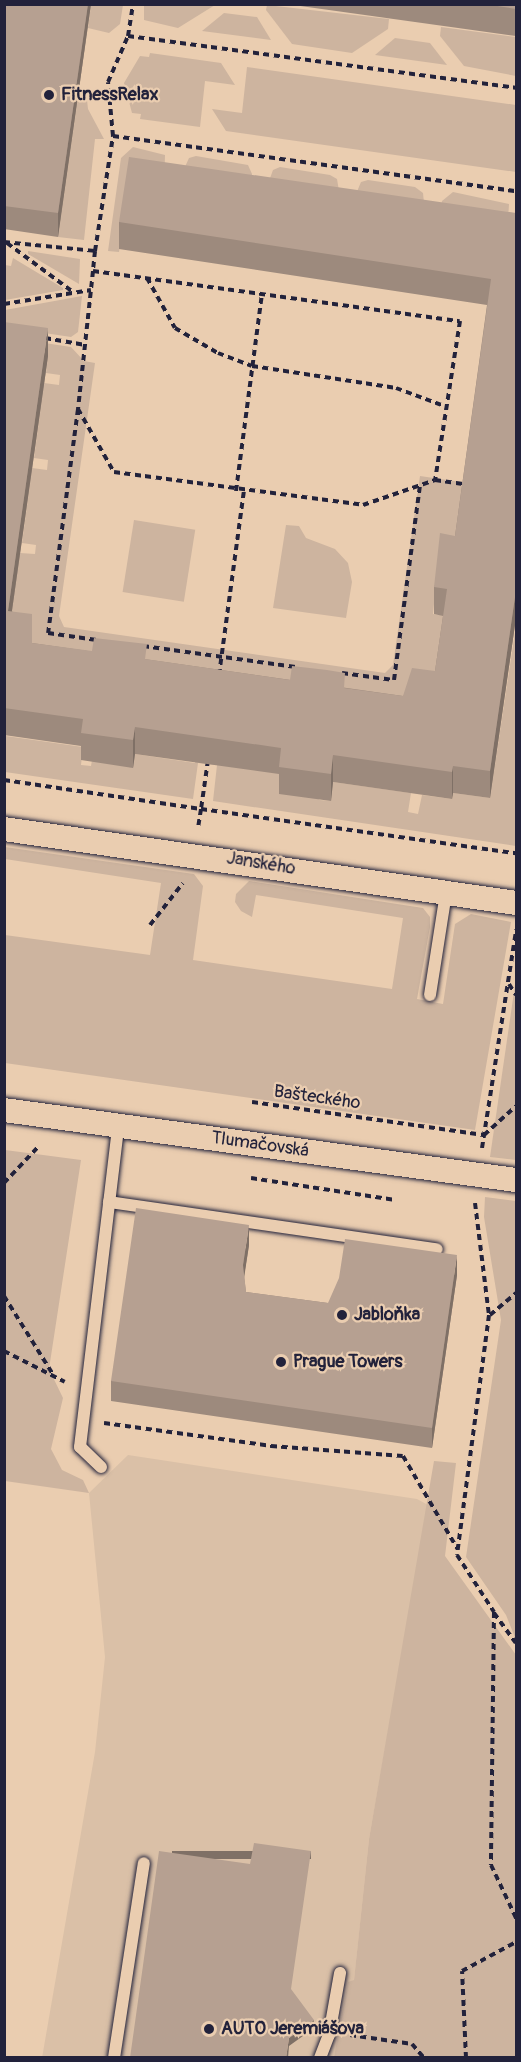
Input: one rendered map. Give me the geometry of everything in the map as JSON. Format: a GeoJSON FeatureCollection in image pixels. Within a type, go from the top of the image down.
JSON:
{"type":"FeatureCollection","features":[{"type":"Feature","properties":{"kind":"street","name":"Janského"},"geometry":{"type":"LineString","coordinates":[[4,830],[516,903]]}},
{"type":"Feature","properties":{"kind":"street","name":"Tlumačovská"},"geometry":{"type":"LineString","coordinates":[[4,1110],[516,1180]]}},
{"type":"Feature","properties":{"kind":"lane"},"geometry":{"type":"LineString","coordinates":[[430,995],[446,893]]}},
{"type":"Feature","properties":{"kind":"lane"},"geometry":{"type":"LineString","coordinates":[[101,1467],[80,1447],[118,1126]]}},
{"type":"Feature","properties":{"kind":"lane"},"geometry":{"type":"LineString","coordinates":[[109,1202],[437,1249]]}},
{"type":"Feature","properties":{"kind":"lane"},"geometry":{"type":"LineString","coordinates":[[114,2058],[144,1863]]}},
{"type":"Feature","properties":{"kind":"lane"},"geometry":{"type":"LineString","coordinates":[[320,2058],[329,2035],[340,1973]]}},
{"type":"Feature","properties":{"kind":"path"},"geometry":{"type":"LineString","coordinates":[[106,641],[48,633],[78,409],[93,271],[113,136],[108,82],[128,36],[133,4]]}},
{"type":"Feature","properties":{"kind":"path"},"geometry":{"type":"LineString","coordinates":[[128,36],[516,88]]}},
{"type":"Feature","properties":{"kind":"path"},"geometry":{"type":"LineString","coordinates":[[113,136],[516,191]]}},
{"type":"Feature","properties":{"kind":"path"},"geometry":{"type":"LineString","coordinates":[[5,242],[96,251]]}},
{"type":"Feature","properties":{"kind":"path"},"geometry":{"type":"LineString","coordinates":[[5,242],[74,293]]}},
{"type":"Feature","properties":{"kind":"path"},"geometry":{"type":"LineString","coordinates":[[93,271],[460,321],[435,480]]}},
{"type":"Feature","properties":{"kind":"path"},"geometry":{"type":"LineString","coordinates":[[147,278],[174,328],[218,353],[252,366],[396,388],[447,407]]}},
{"type":"Feature","properties":{"kind":"path"},"geometry":{"type":"LineString","coordinates":[[4,304],[91,290]]}},
{"type":"Feature","properties":{"kind":"path"},"geometry":{"type":"LineString","coordinates":[[236,491],[262,294]]}},
{"type":"Feature","properties":{"kind":"path"},"geometry":{"type":"LineString","coordinates":[[39,338],[85,345]]}},
{"type":"Feature","properties":{"kind":"path"},"geometry":{"type":"LineString","coordinates":[[78,409],[114,472],[236,491],[363,505],[435,480],[470,485]]}},
{"type":"Feature","properties":{"kind":"path"},"geometry":{"type":"LineString","coordinates":[[338,673],[394,680],[420,486]]}},
{"type":"Feature","properties":{"kind":"path"},"geometry":{"type":"LineString","coordinates":[[218,681],[244,491]]}},
{"type":"Feature","properties":{"kind":"path"},"geometry":{"type":"LineString","coordinates":[[140,646],[305,669]]}},
{"type":"Feature","properties":{"kind":"path"},"geometry":{"type":"LineString","coordinates":[[197,839],[209,751]]}},
{"type":"Feature","properties":{"kind":"path"},"geometry":{"type":"LineString","coordinates":[[4,780],[516,853]]}},
{"type":"Feature","properties":{"kind":"path"},"geometry":{"type":"LineString","coordinates":[[150,925],[188,877]]}},
{"type":"Feature","properties":{"kind":"path"},"geometry":{"type":"LineString","coordinates":[[481,1155],[516,927]]}},
{"type":"Feature","properties":{"kind":"path"},"geometry":{"type":"LineString","coordinates":[[508,984],[516,995]]}},
{"type":"Feature","properties":{"kind":"path","name":"Bašteckého"},"geometry":{"type":"LineString","coordinates":[[252,1102],[484,1135]]}},
{"type":"Feature","properties":{"kind":"path"},"geometry":{"type":"LineString","coordinates":[[484,1135],[516,1106]]}},
{"type":"Feature","properties":{"kind":"path"},"geometry":{"type":"LineString","coordinates":[[4,1183],[39,1146]]}},
{"type":"Feature","properties":{"kind":"path"},"geometry":{"type":"LineString","coordinates":[[251,1178],[395,1200]]}},
{"type":"Feature","properties":{"kind":"path"},"geometry":{"type":"LineString","coordinates":[[475,1193],[489,1316],[457,1555],[516,1643]]}},
{"type":"Feature","properties":{"kind":"path"},"geometry":{"type":"LineString","coordinates":[[489,1316],[516,1293]]}},
{"type":"Feature","properties":{"kind":"path"},"geometry":{"type":"LineString","coordinates":[[4,1296],[54,1376]]}},
{"type":"Feature","properties":{"kind":"path"},"geometry":{"type":"LineString","coordinates":[[4,1351],[86,1393]]}},
{"type":"Feature","properties":{"kind":"path"},"geometry":{"type":"LineString","coordinates":[[83,1420],[271,1446],[403,1456],[458,1550]]}},
{"type":"Feature","properties":{"kind":"path"},"geometry":{"type":"LineString","coordinates":[[494,1612],[491,1865],[516,1918]]}},
{"type":"Feature","properties":{"kind":"path"},"geometry":{"type":"LineString","coordinates":[[466,2058],[462,1971],[516,1942]]}},
{"type":"Feature","properties":{"kind":"path"},"geometry":{"type":"LineString","coordinates":[[361,2037],[412,2044],[424,2058]]}},
{"type":"Feature","properties":{"kind":"shaded area"},"geometry":{"type":"Polygon","coordinates":[[[144,4],[215,5],[178,28],[144,20],[144,4]]]}},
{"type":"Feature","properties":{"kind":"shaded area"},"geometry":{"type":"Polygon","coordinates":[[[91,5],[123,5],[120,24],[109,33],[88,28],[91,5]]]}},
{"type":"Feature","properties":{"kind":"shaded area"},"geometry":{"type":"Polygon","coordinates":[[[267,5],[389,19],[388,29],[352,53],[292,44],[266,10],[267,5]]]}},
{"type":"Feature","properties":{"kind":"shaded area"},"geometry":{"type":"Polygon","coordinates":[[[224,13],[257,17],[271,40],[202,31],[224,13]]]}},
{"type":"Feature","properties":{"kind":"shaded area"},"geometry":{"type":"Polygon","coordinates":[[[441,27],[516,37],[516,76],[464,66],[440,36],[441,27]]]}},
{"type":"Feature","properties":{"kind":"shaded area"},"geometry":{"type":"Polygon","coordinates":[[[395,38],[430,43],[447,65],[375,55],[395,38]]]}},
{"type":"Feature","properties":{"kind":"shaded area"},"geometry":{"type":"Polygon","coordinates":[[[150,53],[221,63],[235,85],[205,81],[200,127],[140,119],[141,114],[132,113],[124,83],[140,56],[149,57],[150,53]]]}},
{"type":"Feature","properties":{"kind":"shaded area"},"geometry":{"type":"Polygon","coordinates":[[[247,67],[516,105],[516,172],[226,131],[212,109],[242,113],[247,67]]]}},
{"type":"Feature","properties":{"kind":"shaded area"},"geometry":{"type":"Polygon","coordinates":[[[79,90],[86,91],[88,109],[104,139],[95,139],[84,240],[58,237],[79,90]]]}},
{"type":"Feature","properties":{"kind":"shaded area"},"geometry":{"type":"Polygon","coordinates":[[[133,147],[165,155],[164,190],[129,185],[119,252],[108,251],[121,158],[133,147]]]}},
{"type":"Feature","properties":{"kind":"shaded area"},"geometry":{"type":"Polygon","coordinates":[[[196,156],[248,165],[252,174],[249,202],[184,169],[189,158],[196,156]]]}},
{"type":"Feature","properties":{"kind":"shaded area"},"geometry":{"type":"Polygon","coordinates":[[[280,167],[330,175],[337,179],[339,191],[269,181],[273,170],[280,167]]]}},
{"type":"Feature","properties":{"kind":"shaded area"},"geometry":{"type":"Polygon","coordinates":[[[368,180],[415,187],[423,193],[424,203],[356,194],[361,182],[368,180]]]}},
{"type":"Feature","properties":{"kind":"shaded area"},"geometry":{"type":"Polygon","coordinates":[[[453,192],[509,204],[507,238],[437,228],[442,201],[453,192]]]}},
{"type":"Feature","properties":{"kind":"shaded area"},"geometry":{"type":"Polygon","coordinates":[[[28,251],[80,259],[79,284],[28,254],[28,251]]]}},
{"type":"Feature","properties":{"kind":"shaded area"},"geometry":{"type":"Polygon","coordinates":[[[13,258],[63,290],[5,300],[5,265],[11,266],[13,258]]]}},
{"type":"Feature","properties":{"kind":"shaded area"},"geometry":{"type":"Polygon","coordinates":[[[82,296],[78,332],[71,337],[5,327],[5,310],[82,296]]]}},
{"type":"Feature","properties":{"kind":"shaded area"},"geometry":{"type":"Polygon","coordinates":[[[5,337],[71,347],[84,361],[95,363],[59,616],[64,627],[385,673],[393,665],[420,476],[516,490],[455,563],[434,604],[433,614],[447,616],[435,703],[281,775],[320,800],[331,801],[333,782],[411,793],[408,812],[418,814],[422,795],[452,799],[453,793],[490,798],[516,625],[516,846],[213,801],[217,765],[198,763],[193,799],[5,772],[6,736],[83,747],[81,765],[91,766],[94,748],[133,767],[135,754],[195,763],[204,696],[7,642],[20,553],[35,554],[36,545],[22,543],[32,468],[47,470],[48,460],[34,458],[44,383],[59,385],[60,375],[46,373],[48,355],[5,337]]]}},
{"type":"Feature","properties":{"kind":"shaded area"},"geometry":{"type":"Polygon","coordinates":[[[134,520],[195,530],[184,602],[123,592],[134,520]]]}},
{"type":"Feature","properties":{"kind":"shaded area"},"geometry":{"type":"Polygon","coordinates":[[[286,525],[299,526],[306,538],[335,549],[348,563],[352,582],[346,618],[273,608],[286,525]]]}},
{"type":"Feature","properties":{"kind":"shaded area"},"geometry":{"type":"Polygon","coordinates":[[[5,847],[194,874],[203,886],[193,960],[392,989],[403,918],[256,895],[252,917],[241,911],[235,902],[236,894],[249,881],[423,908],[430,917],[430,927],[417,999],[443,1004],[455,924],[471,914],[511,922],[475,1130],[5,1063],[5,935],[150,955],[161,883],[5,859],[5,847]]]}},
{"type":"Feature","properties":{"kind":"shaded area"},"geometry":{"type":"Polygon","coordinates":[[[516,978],[516,1160],[490,1157],[516,978]]]}},
{"type":"Feature","properties":{"kind":"shaded area"},"geometry":{"type":"Polygon","coordinates":[[[5,1150],[81,1160],[49,1369],[63,1398],[51,1449],[62,1470],[83,1480],[89,1493],[5,1481],[5,1150]]]}},
{"type":"Feature","properties":{"kind":"shaded area"},"geometry":{"type":"Polygon","coordinates":[[[485,1197],[516,1201],[516,1640],[506,1615],[466,1557],[501,1320],[484,1217],[485,1197]]]}},
{"type":"Feature","properties":{"kind":"shaded area"},"geometry":{"type":"Polygon","coordinates":[[[128,1455],[417,1499],[428,1505],[369,1839],[354,1981],[334,2057],[42,2058],[95,1752],[105,1657],[89,1493],[128,1455]]]}},
{"type":"Feature","properties":{"kind":"shaded area"},"geometry":{"type":"Polygon","coordinates":[[[434,1461],[456,1463],[445,1556],[516,1655],[516,2057],[334,2057],[348,1982],[354,1980],[369,1839],[434,1461]]]}},
{"type":"Feature","properties":{"kind":"building"},"geometry":{"type":"Polygon","coordinates":[[[4,4],[88,4],[58,213],[4,206],[4,4]]]}},
{"type":"Feature","properties":{"kind":"building"},"geometry":{"type":"Polygon","coordinates":[[[485,4],[516,4],[516,9],[485,4]]]}},
{"type":"Feature","properties":{"kind":"building"},"geometry":{"type":"Polygon","coordinates":[[[129,157],[516,213],[516,598],[490,771],[453,766],[452,772],[333,755],[331,774],[279,767],[281,748],[135,727],[133,740],[81,733],[83,719],[4,708],[4,322],[48,328],[8,611],[32,614],[32,643],[92,651],[94,638],[147,644],[145,659],[290,680],[292,666],[327,670],[345,673],[344,688],[403,696],[412,668],[435,671],[447,589],[434,587],[440,533],[455,536],[491,279],[119,222],[129,157]]]}},
{"type":"Feature","properties":{"kind":"building","name":"Prague Towers"},"geometry":{"type":"Polygon","coordinates":[[[136,1208],[249,1225],[243,1265],[246,1292],[328,1303],[339,1278],[345,1239],[457,1255],[432,1428],[111,1381],[136,1208]]]}},
{"type":"Feature","properties":{"kind":"building"},"geometry":{"type":"Polygon","coordinates":[[[254,1843],[311,1851],[291,1989],[314,2020],[289,2038],[286,2058],[130,2058],[159,1851],[250,1864],[254,1843]]]}},
{"type":"Feature","properties":{"kind":"place","name":"FitnessRelax"},"geometry":{"type":"Point","coordinates":[49,95]}},
{"type":"Feature","properties":{"kind":"place","name":"Jabloňka"},"geometry":{"type":"Point","coordinates":[342,1315]}},
{"type":"Feature","properties":{"kind":"place","name":"Prague Towers"},"geometry":{"type":"Point","coordinates":[281,1362]}},
{"type":"Feature","properties":{"kind":"place","name":"AUTO Jeremiášova"},"geometry":{"type":"Point","coordinates":[209,2029]}}]}
